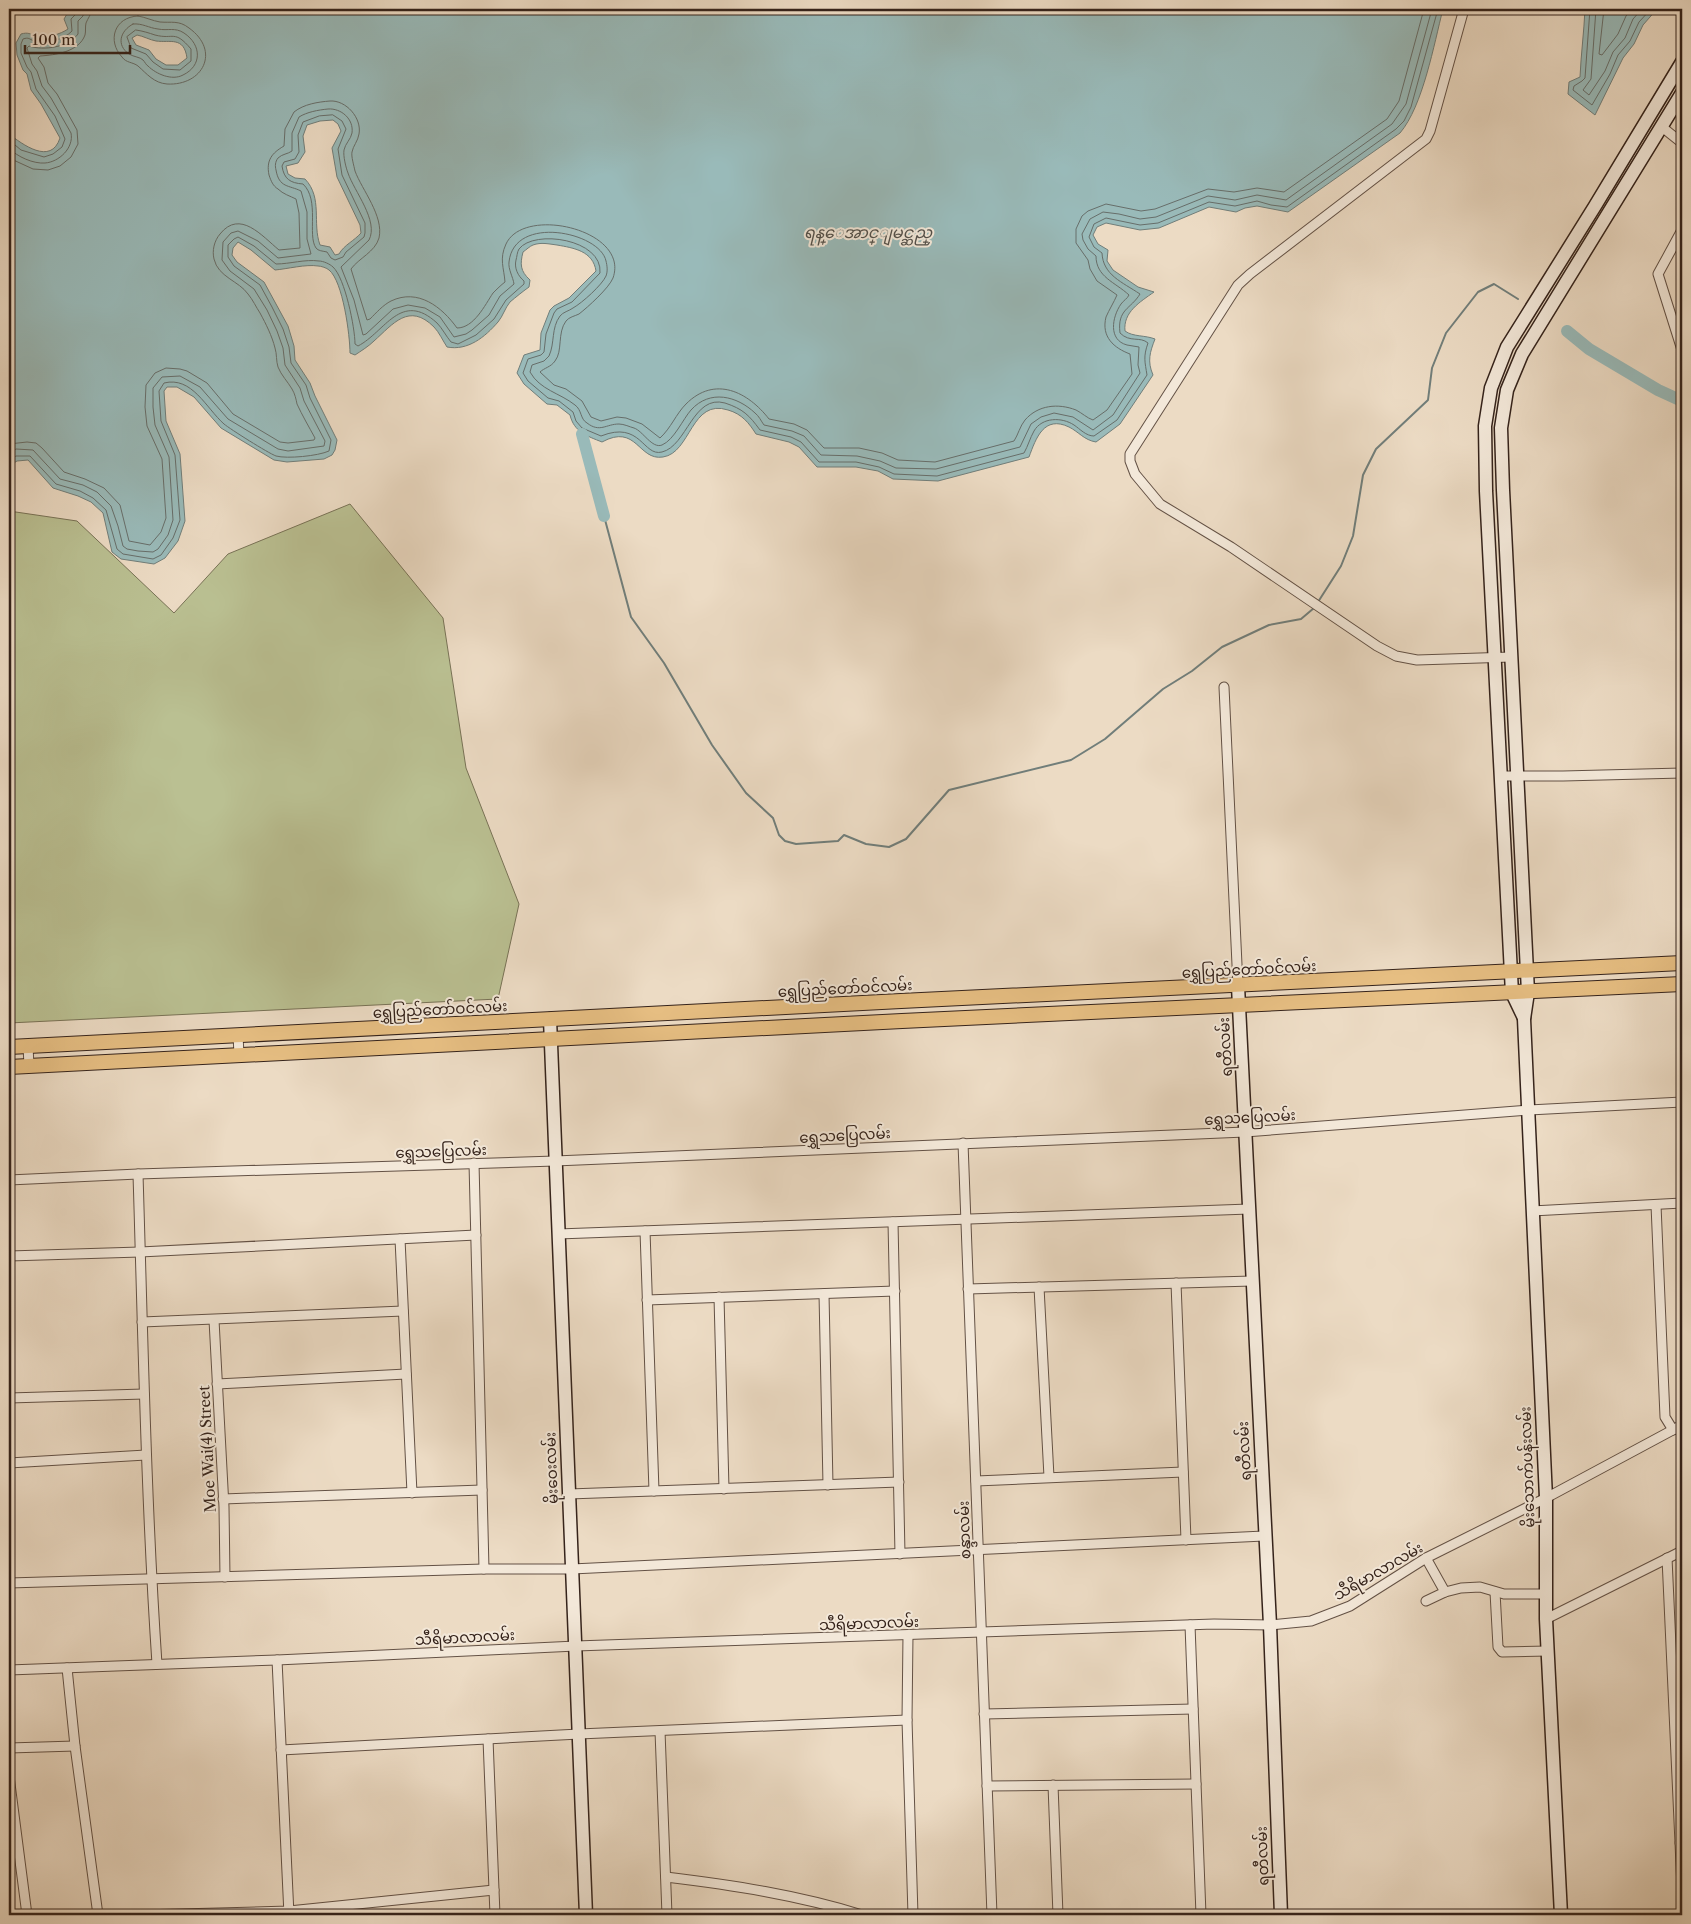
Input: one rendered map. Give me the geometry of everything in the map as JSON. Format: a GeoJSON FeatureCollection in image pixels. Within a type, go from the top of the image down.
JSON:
{"type":"FeatureCollection","features":[{"type":"Feature","properties":{"kind":"main road","name":"ရွှေပြည်တော်ဝင်လမ်း"},"geometry":{"type":"LineString","coordinates":[[9,1047],[1682,963]]}},
{"type":"Feature","properties":{"kind":"main road"},"geometry":{"type":"LineString","coordinates":[[9,1067],[1682,984]]}},
{"type":"Feature","properties":{"kind":"street"},"geometry":{"type":"LineString","coordinates":[[1464,9],[1426,139],[1238,284],[1130,454],[1130,461],[1135,474],[1160,504],[1231,547],[1376,646],[1396,656],[1418,660],[1511,657]]}},
{"type":"Feature","properties":{"kind":"street"},"geometry":{"type":"LineString","coordinates":[[1524,1018],[1512,992],[1485,426],[1491,388],[1507,347],[1682,62]]}},
{"type":"Feature","properties":{"kind":"street"},"geometry":{"type":"LineString","coordinates":[[1524,1018],[1528,992],[1501,428],[1507,390],[1522,354],[1682,93]]}},
{"type":"Feature","properties":{"kind":"street"},"geometry":{"type":"LineString","coordinates":[[1662,127],[1682,143]]}},
{"type":"Feature","properties":{"kind":"street"},"geometry":{"type":"LineString","coordinates":[[1682,230],[1658,274],[1682,350]]}},
{"type":"Feature","properties":{"kind":"street"},"geometry":{"type":"LineString","coordinates":[[1224,687],[1238,986]]}},
{"type":"Feature","properties":{"kind":"street"},"geometry":{"type":"LineString","coordinates":[[1501,776],[1682,773]]}},
{"type":"Feature","properties":{"kind":"street","name":"ရတီလမ်း"},"geometry":{"type":"LineString","coordinates":[[1238,986],[1264,1536],[1270,1625],[1281,1915]]}},
{"type":"Feature","properties":{"kind":"street","name":"မိုးသောက်ပန်းလမ်း"},"geometry":{"type":"LineString","coordinates":[[1524,1018],[1546,1498],[1546,1619],[1561,1915]]}},
{"type":"Feature","properties":{"kind":"street","name":"မိုးဝေးလမ်း"},"geometry":{"type":"LineString","coordinates":[[550,1019],[586,1915]]}},
{"type":"Feature","properties":{"kind":"street"},"geometry":{"type":"LineString","coordinates":[[238,1035],[240,1056]]}},
{"type":"Feature","properties":{"kind":"street"},"geometry":{"type":"LineString","coordinates":[[28,1046],[29,1066]]}},
{"type":"Feature","properties":{"kind":"street","name":"ရွှေသပြေလမ်း"},"geometry":{"type":"LineString","coordinates":[[9,1180],[138,1174],[555,1161],[1245,1132],[1529,1110],[1682,1102]]}},
{"type":"Feature","properties":{"kind":"street","name":"စန္ဒာလမ်း"},"geometry":{"type":"LineString","coordinates":[[963,1143],[992,1915]]}},
{"type":"Feature","properties":{"kind":"street"},"geometry":{"type":"LineString","coordinates":[[474,1163],[484,1569]]}},
{"type":"Feature","properties":{"kind":"street"},"geometry":{"type":"LineString","coordinates":[[138,1174],[146,1455],[151,1579],[157,1664]]}},
{"type":"Feature","properties":{"kind":"street"},"geometry":{"type":"LineString","coordinates":[[1532,1211],[1682,1204]]}},
{"type":"Feature","properties":{"kind":"street"},"geometry":{"type":"LineString","coordinates":[[1656,1205],[1665,1416],[1672,1430]]}},
{"type":"Feature","properties":{"kind":"street"},"geometry":{"type":"LineString","coordinates":[[558,1234],[1249,1209]]}},
{"type":"Feature","properties":{"kind":"street"},"geometry":{"type":"LineString","coordinates":[[893,1222],[900,1554]]}},
{"type":"Feature","properties":{"kind":"street"},"geometry":{"type":"LineString","coordinates":[[645,1231],[654,1491]]}},
{"type":"Feature","properties":{"kind":"street"},"geometry":{"type":"LineString","coordinates":[[9,1256],[140,1252],[476,1235]]}},
{"type":"Feature","properties":{"kind":"street"},"geometry":{"type":"LineString","coordinates":[[400,1239],[412,1493]]}},
{"type":"Feature","properties":{"kind":"street"},"geometry":{"type":"LineString","coordinates":[[968,1289],[1252,1281]]}},
{"type":"Feature","properties":{"kind":"street"},"geometry":{"type":"LineString","coordinates":[[1176,1283],[1186,1540]]}},
{"type":"Feature","properties":{"kind":"street"},"geometry":{"type":"LineString","coordinates":[[1039,1287],[1049,1477]]}},
{"type":"Feature","properties":{"kind":"street"},"geometry":{"type":"LineString","coordinates":[[648,1300],[895,1291]]}},
{"type":"Feature","properties":{"kind":"street"},"geometry":{"type":"LineString","coordinates":[[824,1294],[828,1485]]}},
{"type":"Feature","properties":{"kind":"street"},"geometry":{"type":"LineString","coordinates":[[720,1297],[724,1489]]}},
{"type":"Feature","properties":{"kind":"street"},"geometry":{"type":"LineString","coordinates":[[142,1322],[402,1311]]}},
{"type":"Feature","properties":{"kind":"street","name":"Moe Wai(4) Street"},"geometry":{"type":"LineString","coordinates":[[214,1320],[225,1577]]}},
{"type":"Feature","properties":{"kind":"street"},"geometry":{"type":"LineString","coordinates":[[217,1384],[406,1374]]}},
{"type":"Feature","properties":{"kind":"street"},"geometry":{"type":"LineString","coordinates":[[9,1398],[144,1394]]}},
{"type":"Feature","properties":{"kind":"street","name":"သီရိမာလာလမ်း"},"geometry":{"type":"LineString","coordinates":[[9,1670],[576,1646],[1190,1625],[1270,1625],[1311,1621],[1350,1606],[1426,1558],[1546,1498],[1682,1426]]}},
{"type":"Feature","properties":{"kind":"street"},"geometry":{"type":"LineString","coordinates":[[9,1463],[146,1455]]}},
{"type":"Feature","properties":{"kind":"street"},"geometry":{"type":"LineString","coordinates":[[976,1482],[1183,1472]]}},
{"type":"Feature","properties":{"kind":"street"},"geometry":{"type":"LineString","coordinates":[[568,1494],[899,1482]]}},
{"type":"Feature","properties":{"kind":"street"},"geometry":{"type":"LineString","coordinates":[[223,1499],[482,1490]]}},
{"type":"Feature","properties":{"kind":"street"},"geometry":{"type":"LineString","coordinates":[[9,1583],[484,1569],[572,1569],[1264,1536]]}},
{"type":"Feature","properties":{"kind":"street"},"geometry":{"type":"LineString","coordinates":[[1546,1619],[1682,1550]]}},
{"type":"Feature","properties":{"kind":"street"},"geometry":{"type":"LineString","coordinates":[[1426,1558],[1445,1592]]}},
{"type":"Feature","properties":{"kind":"street"},"geometry":{"type":"LineString","coordinates":[[1667,1558],[1682,1888]]}},
{"type":"Feature","properties":{"kind":"street"},"geometry":{"type":"LineString","coordinates":[[1426,1602],[1445,1592],[1461,1588],[1480,1588],[1504,1594],[1546,1594]]}},
{"type":"Feature","properties":{"kind":"street"},"geometry":{"type":"LineString","coordinates":[[1495,1592],[1498,1647],[1502,1652],[1548,1651]]}},
{"type":"Feature","properties":{"kind":"street"},"geometry":{"type":"LineString","coordinates":[[1190,1625],[1200,1915]]}},
{"type":"Feature","properties":{"kind":"street"},"geometry":{"type":"LineString","coordinates":[[908,1635],[908,1720],[913,1915]]}},
{"type":"Feature","properties":{"kind":"street"},"geometry":{"type":"LineString","coordinates":[[277,1660],[289,1913]]}},
{"type":"Feature","properties":{"kind":"street"},"geometry":{"type":"LineString","coordinates":[[67,1668],[75,1746],[98,1915]]}},
{"type":"Feature","properties":{"kind":"street"},"geometry":{"type":"LineString","coordinates":[[984,1714],[1193,1709]]}},
{"type":"Feature","properties":{"kind":"street"},"geometry":{"type":"LineString","coordinates":[[281,1750],[579,1734],[908,1720]]}},
{"type":"Feature","properties":{"kind":"street"},"geometry":{"type":"LineString","coordinates":[[660,1731],[667,1915]]}},
{"type":"Feature","properties":{"kind":"street"},"geometry":{"type":"LineString","coordinates":[[488,1739],[494,1915]]}},
{"type":"Feature","properties":{"kind":"street"},"geometry":{"type":"LineString","coordinates":[[9,1748],[75,1746]]}},
{"type":"Feature","properties":{"kind":"street"},"geometry":{"type":"LineString","coordinates":[[9,1776],[26,1915]]}},
{"type":"Feature","properties":{"kind":"street"},"geometry":{"type":"LineString","coordinates":[[987,1786],[1196,1784]]}},
{"type":"Feature","properties":{"kind":"street"},"geometry":{"type":"LineString","coordinates":[[1053,1785],[1058,1915]]}},
{"type":"Feature","properties":{"kind":"street"},"geometry":{"type":"LineString","coordinates":[[666,1877],[738,1886],[831,1906],[862,1915]]}},
{"type":"Feature","properties":{"kind":"street"},"geometry":{"type":"LineString","coordinates":[[141,1915],[289,1913],[494,1890]]}},
{"type":"Feature","properties":{"kind":"green space"},"geometry":{"type":"Polygon","coordinates":[[[350,504],[443,618],[466,768],[519,904],[498,999],[9,1023],[9,511],[77,521],[174,613],[228,554],[350,504]]]}},
{"type":"Feature","properties":{"kind":"water","name":"ရန္ေအာင္ျမင္ဆည္"},"geometry":{"type":"Polygon","coordinates":[[[76,9],[1443,9],[1432,56],[1421,91],[1408,121],[1400,133],[1288,212],[1257,206],[1236,212],[1209,207],[1159,228],[1140,230],[1106,223],[1097,227],[1093,235],[1098,244],[1108,250],[1107,261],[1113,270],[1138,287],[1154,292],[1134,308],[1125,324],[1125,331],[1128,333],[1155,339],[1150,357],[1153,375],[1120,424],[1096,442],[1085,438],[1069,427],[1053,424],[1042,430],[1029,457],[938,481],[893,479],[878,471],[856,467],[817,467],[799,447],[789,442],[756,434],[745,419],[728,410],[716,408],[706,412],[680,446],[672,453],[663,457],[655,457],[648,454],[630,439],[614,437],[602,442],[582,433],[575,426],[570,415],[557,405],[547,404],[524,384],[517,373],[524,355],[540,350],[541,333],[550,310],[569,298],[596,271],[591,259],[576,249],[542,243],[536,244],[523,252],[522,267],[524,274],[530,280],[529,287],[510,302],[500,320],[476,342],[462,347],[447,347],[434,327],[417,316],[409,316],[395,323],[370,345],[355,355],[350,353],[349,334],[342,297],[334,276],[329,270],[322,267],[302,266],[275,270],[238,242],[233,248],[232,255],[237,262],[264,282],[288,326],[294,346],[295,360],[310,383],[337,440],[335,450],[332,455],[324,459],[287,462],[274,460],[221,428],[194,397],[177,387],[167,387],[164,391],[166,421],[180,454],[185,521],[178,541],[165,558],[154,564],[121,559],[112,552],[103,513],[91,502],[53,488],[28,460],[17,461],[9,466],[9,134],[28,147],[43,152],[50,151],[56,146],[60,138],[31,90],[27,74],[23,70],[17,55],[16,43],[21,34],[27,33],[44,37],[53,36],[65,31],[68,29],[64,19],[67,14],[76,9]],[[137,35],[132,38],[136,45],[149,50],[156,59],[166,65],[178,65],[187,58],[180,43],[156,41],[137,35]],[[333,120],[307,125],[303,136],[305,152],[298,163],[286,166],[288,174],[295,178],[305,179],[310,186],[316,202],[320,245],[330,247],[335,255],[339,254],[361,233],[360,225],[337,177],[332,148],[341,131],[338,124],[333,120]]]}},
{"type":"Feature","properties":{"kind":"water"},"geometry":{"type":"Polygon","coordinates":[[[1585,9],[1657,9],[1643,25],[1634,44],[1623,58],[1595,115],[1568,94],[1569,82],[1580,77],[1585,9]]]}},
{"type":"Feature","properties":{"kind":"waterway"},"geometry":{"type":"LineString","coordinates":[[1318,602],[1341,566],[1353,536],[1363,475],[1376,449],[1428,400],[1432,368],[1446,333],[1478,292],[1494,284],[1518,299]]}},
{"type":"Feature","properties":{"kind":"waterway"},"geometry":{"type":"LineString","coordinates":[[1567,331],[1589,349],[1658,390],[1682,401]]}},
{"type":"Feature","properties":{"kind":"waterway"},"geometry":{"type":"LineString","coordinates":[[582,434],[604,516]]}},
{"type":"Feature","properties":{"kind":"waterway"},"geometry":{"type":"LineString","coordinates":[[604,516],[631,617],[664,663],[712,745],[746,793],[773,818],[779,835],[785,841],[796,844],[838,841],[844,835],[866,844],[889,847],[906,839],[949,790],[1071,760],[1105,739],[1163,689],[1192,671],[1222,647],[1269,625],[1301,619],[1314,608]]}}]}
